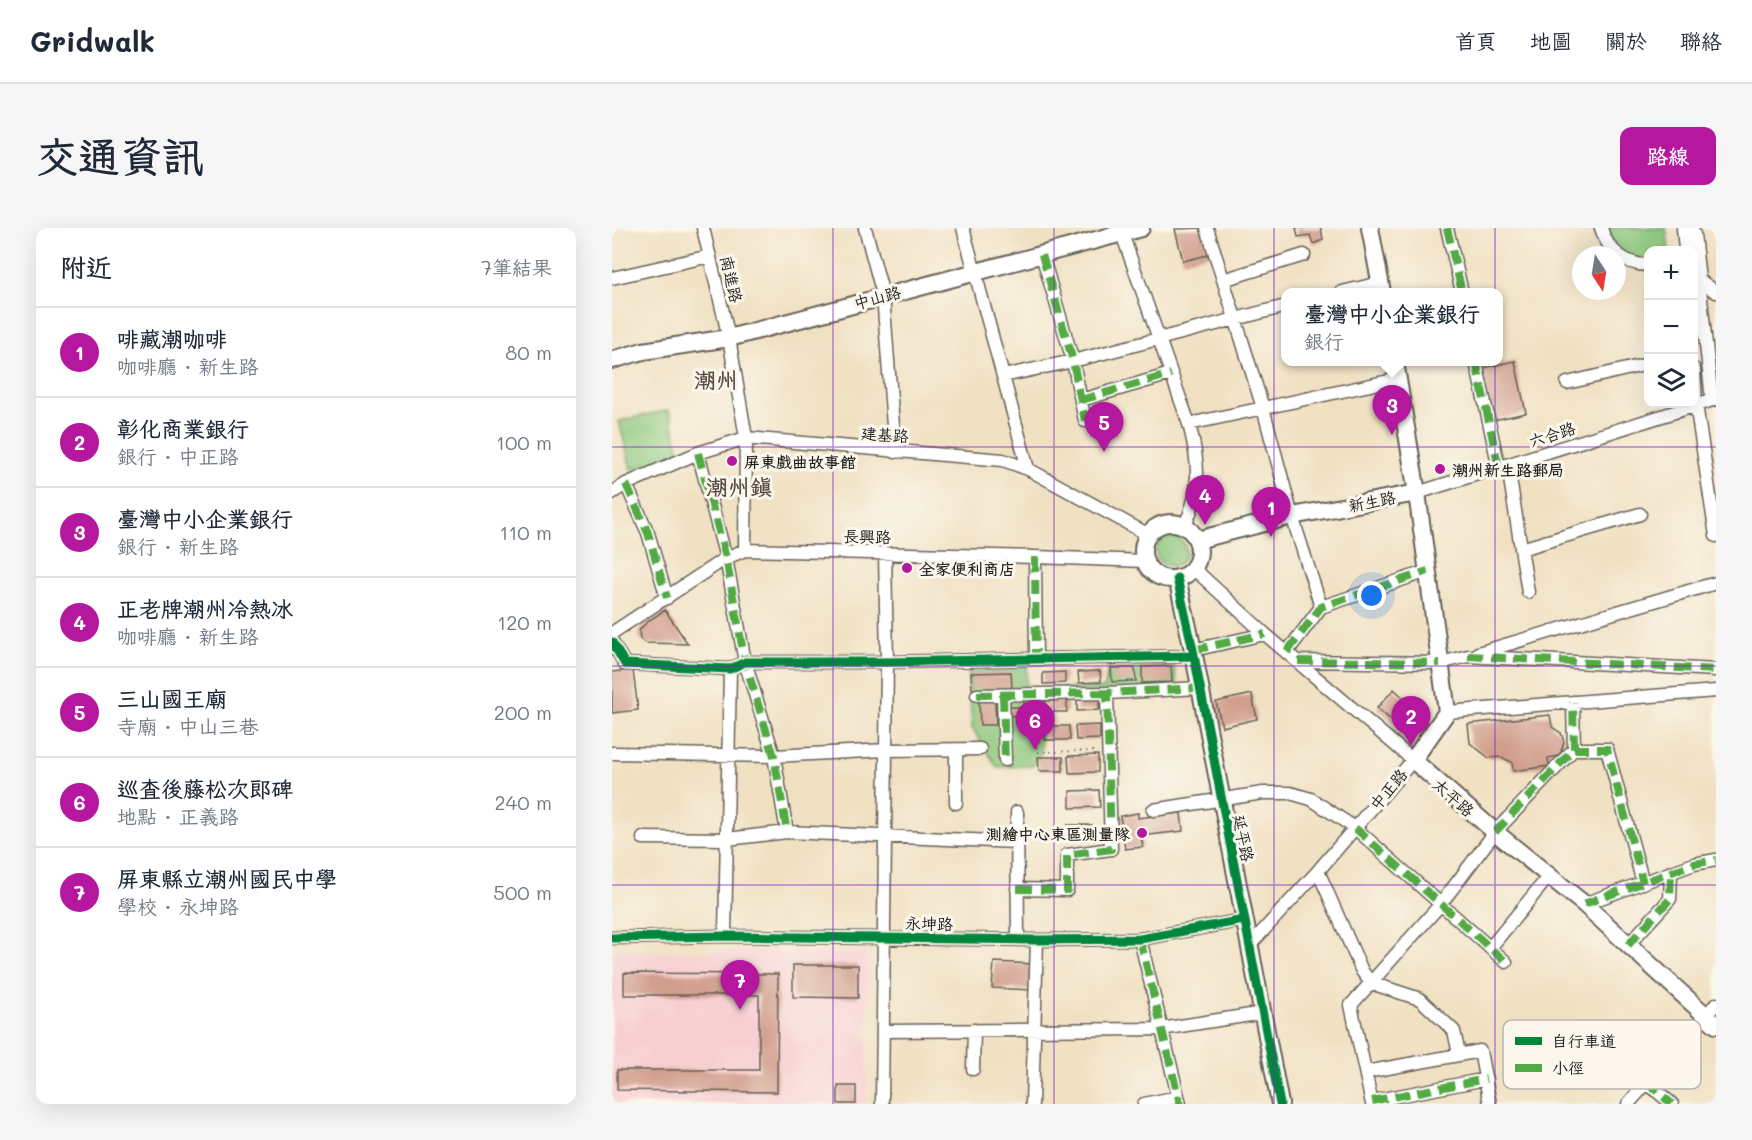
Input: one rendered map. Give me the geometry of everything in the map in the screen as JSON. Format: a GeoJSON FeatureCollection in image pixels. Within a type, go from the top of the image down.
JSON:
{"type":"FeatureCollection","features":[{"type":"Feature","properties":{"kind":"main road","name":"中山路"},"geometry":{"type":"LineString","coordinates":[[612,360],[643,351],[729,338],[883,295],[1042,255],[1121,230],[1141,228]]}},
{"type":"Feature","properties":{"kind":"main road"},"geometry":{"type":"LineString","coordinates":[[1370,228],[1381,288]]}},
{"type":"Feature","properties":{"kind":"main road","name":"新生路"},"geometry":{"type":"LineString","coordinates":[[1197,540],[1292,516],[1417,493],[1396,366]]}},
{"type":"Feature","properties":{"kind":"main road"},"geometry":{"type":"LineString","coordinates":[[1417,493],[1447,712]]}},
{"type":"Feature","properties":{"kind":"main road"},"geometry":{"type":"LineString","coordinates":[[1169,523],[1184,526],[1197,540],[1198,557],[1193,568],[1177,578],[1155,574],[1145,561],[1144,543],[1154,529],[1169,523]]}},
{"type":"Feature","properties":{"kind":"main road","name":"延平路"},"geometry":{"type":"LineString","coordinates":[[1177,578],[1194,653],[1280,1104]]}},
{"type":"Feature","properties":{"kind":"main road","name":"中正路"},"geometry":{"type":"LineString","coordinates":[[1413,760],[1447,712]]}},
{"type":"Feature","properties":{"kind":"main road","name":"太平路"},"geometry":{"type":"LineString","coordinates":[[1413,760],[1713,1015]]}},
{"type":"Feature","properties":{"kind":"street","name":"南進路"},"geometry":{"type":"LineString","coordinates":[[704,228],[729,338],[746,438],[745,550]]}},
{"type":"Feature","properties":{"kind":"street"},"geometry":{"type":"LineString","coordinates":[[866,228],[883,295],[895,452]]}},
{"type":"Feature","properties":{"kind":"street"},"geometry":{"type":"LineString","coordinates":[[963,228],[1028,469]]}},
{"type":"Feature","properties":{"kind":"street"},"geometry":{"type":"LineString","coordinates":[[1207,228],[1321,607]]}},
{"type":"Feature","properties":{"kind":"street"},"geometry":{"type":"LineString","coordinates":[[1448,228],[1461,288]]}},
{"type":"Feature","properties":{"kind":"street"},"geometry":{"type":"LineString","coordinates":[[1601,228],[1606,243],[1622,258],[1644,264]]}},
{"type":"Feature","properties":{"kind":"street"},"geometry":{"type":"LineString","coordinates":[[1683,228],[1685,246]]}},
{"type":"Feature","properties":{"kind":"street"},"geometry":{"type":"LineString","coordinates":[[1691,228],[1694,234],[1714,399]]}},
{"type":"Feature","properties":{"kind":"street"},"geometry":{"type":"LineString","coordinates":[[1121,230],[1189,423],[1196,450],[1197,478],[1194,507],[1184,526]]}},
{"type":"Feature","properties":{"kind":"street"},"geometry":{"type":"LineString","coordinates":[[1042,255],[1073,361],[1085,421]]}},
{"type":"Feature","properties":{"kind":"street"},"geometry":{"type":"LineString","coordinates":[[1223,280],[1304,255]]}},
{"type":"Feature","properties":{"kind":"street"},"geometry":{"type":"LineString","coordinates":[[612,278],[710,256]]}},
{"type":"Feature","properties":{"kind":"street"},"geometry":{"type":"LineString","coordinates":[[1699,280],[1716,292]]}},
{"type":"Feature","properties":{"kind":"street"},"geometry":{"type":"LineString","coordinates":[[1003,376],[1073,361],[1281,307]]}},
{"type":"Feature","properties":{"kind":"street"},"geometry":{"type":"LineString","coordinates":[[1567,383],[1644,365]]}},
{"type":"Feature","properties":{"kind":"street"},"geometry":{"type":"LineString","coordinates":[[1477,366],[1503,467],[1528,592]]}},
{"type":"Feature","properties":{"kind":"street"},"geometry":{"type":"LineString","coordinates":[[1081,400],[1171,374]]}},
{"type":"Feature","properties":{"kind":"street"},"geometry":{"type":"LineString","coordinates":[[1189,423],[1398,379]]}},
{"type":"Feature","properties":{"kind":"street","name":"六合路"},"geometry":{"type":"LineString","coordinates":[[1698,403],[1714,399]]}},
{"type":"Feature","properties":{"kind":"street","name":"六合路"},"geometry":{"type":"LineString","coordinates":[[1417,493],[1684,408]]}},
{"type":"Feature","properties":{"kind":"street"},"geometry":{"type":"LineString","coordinates":[[1697,408],[1716,536]]}},
{"type":"Feature","properties":{"kind":"street","name":"建基路"},"geometry":{"type":"LineString","coordinates":[[612,493],[626,484],[698,453],[746,438],[1003,460],[1028,469],[1149,535]]}},
{"type":"Feature","properties":{"kind":"street"},"geometry":{"type":"LineString","coordinates":[[698,453],[726,558],[745,662],[774,756],[787,832]]}},
{"type":"Feature","properties":{"kind":"street"},"geometry":{"type":"LineString","coordinates":[[626,484],[648,532],[668,598]]}},
{"type":"Feature","properties":{"kind":"street"},"geometry":{"type":"LineString","coordinates":[[1521,549],[1640,514]]}},
{"type":"Feature","properties":{"kind":"street","name":"長興路"},"geometry":{"type":"LineString","coordinates":[[612,633],[726,558],[745,550],[1035,556],[1145,561]]}},
{"type":"Feature","properties":{"kind":"street"},"geometry":{"type":"LineString","coordinates":[[882,1104],[887,662],[885,553]]}},
{"type":"Feature","properties":{"kind":"street"},"geometry":{"type":"LineString","coordinates":[[1035,556],[1036,659]]}},
{"type":"Feature","properties":{"kind":"street","name":"太平路"},"geometry":{"type":"LineString","coordinates":[[1193,568],[1265,634],[1413,760]]}},
{"type":"Feature","properties":{"kind":"street"},"geometry":{"type":"LineString","coordinates":[[1287,652],[1321,607],[1428,571]]}},
{"type":"Feature","properties":{"kind":"street"},"geometry":{"type":"LineString","coordinates":[[1298,661],[1440,663],[1716,583]]}},
{"type":"Feature","properties":{"kind":"street"},"geometry":{"type":"LineString","coordinates":[[612,642],[625,664],[730,669],[745,662],[887,662],[1194,653],[1265,634]]}},
{"type":"Feature","properties":{"kind":"street"},"geometry":{"type":"LineString","coordinates":[[1468,656],[1716,670]]}},
{"type":"Feature","properties":{"kind":"street"},"geometry":{"type":"LineString","coordinates":[[725,936],[730,669]]}},
{"type":"Feature","properties":{"kind":"street"},"geometry":{"type":"LineString","coordinates":[[977,695],[1107,693],[1200,688]]}},
{"type":"Feature","properties":{"kind":"street"},"geometry":{"type":"LineString","coordinates":[[1447,712],[1716,691]]}},
{"type":"Feature","properties":{"kind":"street"},"geometry":{"type":"LineString","coordinates":[[1017,889],[1067,890],[1067,855],[1111,849],[1107,693]]}},
{"type":"Feature","properties":{"kind":"street"},"geometry":{"type":"LineString","coordinates":[[1003,695],[1005,760]]}},
{"type":"Feature","properties":{"kind":"street"},"geometry":{"type":"LineString","coordinates":[[1486,1079],[1372,1102],[1351,1005],[1440,905],[1495,832],[1574,749],[1573,702]]}},
{"type":"Feature","properties":{"kind":"street"},"geometry":{"type":"LineString","coordinates":[[612,753],[774,756],[886,750],[980,749]]}},
{"type":"Feature","properties":{"kind":"street"},"geometry":{"type":"LineString","coordinates":[[1574,749],[1607,749],[1643,883]]}},
{"type":"Feature","properties":{"kind":"street"},"geometry":{"type":"LineString","coordinates":[[956,750],[956,803]]}},
{"type":"Feature","properties":{"kind":"street","name":"中正路"},"geometry":{"type":"LineString","coordinates":[[1249,946],[1318,871],[1413,760]]}},
{"type":"Feature","properties":{"kind":"street"},"geometry":{"type":"LineString","coordinates":[[1153,810],[1263,793],[1290,793],[1311,799],[1355,828],[1506,962]]}},
{"type":"Feature","properties":{"kind":"street"},"geometry":{"type":"LineString","coordinates":[[1017,812],[1018,940]]}},
{"type":"Feature","properties":{"kind":"street"},"geometry":{"type":"LineString","coordinates":[[643,838],[727,839],[787,832],[1016,842]]}},
{"type":"Feature","properties":{"kind":"street"},"geometry":{"type":"LineString","coordinates":[[1584,904],[1694,864],[1716,860]]}},
{"type":"Feature","properties":{"kind":"street"},"geometry":{"type":"LineString","coordinates":[[1318,871],[1362,971],[1371,983],[1420,999],[1454,1031],[1459,1054]]}},
{"type":"Feature","properties":{"kind":"street"},"geometry":{"type":"LineString","coordinates":[[1628,945],[1670,899],[1671,873]]}},
{"type":"Feature","properties":{"kind":"street"},"geometry":{"type":"LineString","coordinates":[[1490,948],[1549,876]]}},
{"type":"Feature","properties":{"kind":"street","name":"永坤路"},"geometry":{"type":"LineString","coordinates":[[612,938],[725,936],[1018,940],[1140,939],[1244,920]]}},
{"type":"Feature","properties":{"kind":"street"},"geometry":{"type":"LineString","coordinates":[[1140,939],[1179,1100],[1144,1104]]}},
{"type":"Feature","properties":{"kind":"street"},"geometry":{"type":"LineString","coordinates":[[1032,1104],[1037,940]]}},
{"type":"Feature","properties":{"kind":"street"},"geometry":{"type":"LineString","coordinates":[[884,1031],[1161,1029],[1263,1013]]}},
{"type":"Feature","properties":{"kind":"street"},"geometry":{"type":"LineString","coordinates":[[1701,1027],[1713,1015]]}},
{"type":"Feature","properties":{"kind":"street"},"geometry":{"type":"LineString","coordinates":[[973,1069],[974,1030]]}},
{"type":"Feature","properties":{"kind":"street"},"geometry":{"type":"LineString","coordinates":[[1366,1072],[1480,1051],[1490,1104]]}},
{"type":"Feature","properties":{"kind":"street"},"geometry":{"type":"LineString","coordinates":[[1628,1104],[1640,1089]]}},
{"type":"Feature","properties":{"kind":"street"},"geometry":{"type":"LineString","coordinates":[[1654,1089],[1672,1104]]}},
{"type":"Feature","properties":{"kind":"path"},"geometry":{"type":"LineString","coordinates":[[1036,694],[1037,752],[1109,751]]}},
{"type":"Feature","properties":{"kind":"shaded area"},"geometry":{"type":"Polygon","coordinates":[[[612,951],[869,953],[866,1104],[612,1104],[612,951]]]}},
{"type":"Feature","properties":{"kind":"green space"},"geometry":{"type":"Polygon","coordinates":[[[1605,228],[1666,228],[1668,246],[1644,246],[1644,263],[1626,253],[1626,246],[1614,246],[1605,228]]]}},
{"type":"Feature","properties":{"kind":"green space"},"geometry":{"type":"Polygon","coordinates":[[[669,410],[681,456],[631,469],[619,421],[669,410]]]}},
{"type":"Feature","properties":{"kind":"green space"},"geometry":{"type":"Polygon","coordinates":[[[1171,536],[1177,537],[1185,545],[1185,557],[1177,565],[1171,566],[1165,565],[1157,557],[1156,551],[1157,545],[1165,537],[1171,536]]]}},
{"type":"Feature","properties":{"kind":"green space"},"geometry":{"type":"Polygon","coordinates":[[[1173,662],[1179,694],[1041,698],[1041,752],[1033,766],[997,767],[972,728],[968,665],[1027,665],[1026,689],[1105,688],[1108,663],[1173,662]]]}},
{"type":"Feature","properties":{"kind":"building"},"geometry":{"type":"Polygon","coordinates":[[[1205,228],[1212,254],[1183,261],[1175,229],[1205,228]]]}},
{"type":"Feature","properties":{"kind":"building"},"geometry":{"type":"Polygon","coordinates":[[[1296,228],[1321,228],[1323,240],[1313,244],[1310,235],[1298,237],[1296,228]]]}},
{"type":"Feature","properties":{"kind":"building"},"geometry":{"type":"Polygon","coordinates":[[[1515,361],[1526,413],[1489,421],[1478,369],[1503,366],[1503,364],[1515,361]]]}},
{"type":"Feature","properties":{"kind":"building"},"geometry":{"type":"Polygon","coordinates":[[[665,610],[688,644],[646,643],[640,639],[639,631],[642,627],[665,610]]]}},
{"type":"Feature","properties":{"kind":"building"},"geometry":{"type":"Polygon","coordinates":[[[1171,666],[1172,682],[1142,683],[1142,667],[1171,666]]]}},
{"type":"Feature","properties":{"kind":"building"},"geometry":{"type":"Polygon","coordinates":[[[1111,668],[1135,668],[1136,681],[1112,682],[1111,668]]]}},
{"type":"Feature","properties":{"kind":"building"},"geometry":{"type":"Polygon","coordinates":[[[633,670],[638,710],[612,713],[612,672],[633,670]]]}},
{"type":"Feature","properties":{"kind":"building"},"geometry":{"type":"Polygon","coordinates":[[[1100,671],[1101,682],[1079,683],[1078,672],[1100,671]]]}},
{"type":"Feature","properties":{"kind":"building"},"geometry":{"type":"Polygon","coordinates":[[[1011,672],[1012,688],[972,689],[971,673],[1011,672]]]}},
{"type":"Feature","properties":{"kind":"building"},"geometry":{"type":"Polygon","coordinates":[[[1065,672],[1065,683],[1043,684],[1043,673],[1065,672]]]}},
{"type":"Feature","properties":{"kind":"building"},"geometry":{"type":"Polygon","coordinates":[[[1394,689],[1407,701],[1410,697],[1424,709],[1405,732],[1377,708],[1394,689]]]}},
{"type":"Feature","properties":{"kind":"building"},"geometry":{"type":"Polygon","coordinates":[[[1252,694],[1257,719],[1222,727],[1216,702],[1252,694]]]}},
{"type":"Feature","properties":{"kind":"building"},"geometry":{"type":"Polygon","coordinates":[[[1024,698],[1032,698],[1032,709],[1024,709],[1024,698]]]}},
{"type":"Feature","properties":{"kind":"building"},"geometry":{"type":"Polygon","coordinates":[[[1099,699],[1099,710],[1077,711],[1077,700],[1099,699]]]}},
{"type":"Feature","properties":{"kind":"building"},"geometry":{"type":"Polygon","coordinates":[[[995,700],[996,725],[980,725],[979,701],[995,700]]]}},
{"type":"Feature","properties":{"kind":"building"},"geometry":{"type":"Polygon","coordinates":[[[1067,700],[1067,712],[1045,712],[1045,701],[1067,700]]]}},
{"type":"Feature","properties":{"kind":"building"},"geometry":{"type":"Polygon","coordinates":[[[1009,707],[1019,707],[1019,715],[1009,716],[1009,707]]]}},
{"type":"Feature","properties":{"kind":"building"},"geometry":{"type":"Polygon","coordinates":[[[1550,715],[1552,727],[1561,733],[1564,742],[1558,756],[1548,758],[1549,766],[1513,771],[1512,762],[1500,757],[1489,758],[1470,743],[1468,724],[1550,715]]]}},
{"type":"Feature","properties":{"kind":"building"},"geometry":{"type":"Polygon","coordinates":[[[1100,725],[1100,739],[1076,740],[1075,726],[1100,725]]]}},
{"type":"Feature","properties":{"kind":"building"},"geometry":{"type":"Polygon","coordinates":[[[1045,726],[1069,726],[1070,740],[1045,740],[1045,726]]]}},
{"type":"Feature","properties":{"kind":"building"},"geometry":{"type":"Polygon","coordinates":[[[1098,755],[1098,772],[1069,773],[1068,756],[1098,755]]]}},
{"type":"Feature","properties":{"kind":"building"},"geometry":{"type":"Polygon","coordinates":[[[1038,757],[1063,757],[1063,771],[1039,771],[1038,757]]]}},
{"type":"Feature","properties":{"kind":"building"},"geometry":{"type":"Polygon","coordinates":[[[1099,790],[1100,807],[1070,808],[1070,791],[1099,790]]]}},
{"type":"Feature","properties":{"kind":"building","name":"測繪中心東區測量隊"},"geometry":{"type":"Polygon","coordinates":[[[1138,813],[1138,818],[1181,813],[1183,831],[1141,836],[1143,847],[1125,849],[1120,816],[1138,813]]]}},
{"type":"Feature","properties":{"kind":"building"},"geometry":{"type":"Polygon","coordinates":[[[1068,825],[1093,825],[1093,839],[1069,839],[1068,825]]]}},
{"type":"Feature","properties":{"kind":"building"},"geometry":{"type":"Polygon","coordinates":[[[994,962],[1033,964],[1031,990],[992,988],[994,962]]]}},
{"type":"Feature","properties":{"kind":"building"},"geometry":{"type":"Polygon","coordinates":[[[793,965],[858,965],[858,998],[793,997],[793,965]]]}},
{"type":"Feature","properties":{"kind":"building"},"geometry":{"type":"Polygon","coordinates":[[[624,973],[778,974],[777,1092],[617,1090],[617,1070],[759,1070],[759,995],[624,995],[624,973]]]}},
{"type":"Feature","properties":{"kind":"building"},"geometry":{"type":"Polygon","coordinates":[[[838,1086],[856,1086],[856,1104],[838,1104],[838,1086]]]}},
{"type":"Feature","properties":{"kind":"marked path"},"geometry":{"type":"LineString","coordinates":[[1447,228],[1461,288]]}},
{"type":"Feature","properties":{"kind":"marked path"},"geometry":{"type":"LineString","coordinates":[[1042,255],[1073,361],[1085,421]]}},
{"type":"Feature","properties":{"kind":"marked path"},"geometry":{"type":"LineString","coordinates":[[1477,366],[1499,468]]}},
{"type":"Feature","properties":{"kind":"marked path"},"geometry":{"type":"LineString","coordinates":[[1081,400],[1171,374]]}},
{"type":"Feature","properties":{"kind":"marked path"},"geometry":{"type":"LineString","coordinates":[[698,453],[726,558],[745,662],[774,756],[787,832]]}},
{"type":"Feature","properties":{"kind":"marked path"},"geometry":{"type":"LineString","coordinates":[[626,484],[648,533],[667,598]]}},
{"type":"Feature","properties":{"kind":"marked path"},"geometry":{"type":"LineString","coordinates":[[1035,557],[1036,659]]}},
{"type":"Feature","properties":{"kind":"marked path"},"geometry":{"type":"LineString","coordinates":[[1287,652],[1321,607],[1428,571]]}},
{"type":"Feature","properties":{"kind":"marked path"},"geometry":{"type":"LineString","coordinates":[[1193,650],[1265,634]]}},
{"type":"Feature","properties":{"kind":"marked path"},"geometry":{"type":"LineString","coordinates":[[1468,656],[1716,670]]}},
{"type":"Feature","properties":{"kind":"marked path"},"geometry":{"type":"LineString","coordinates":[[1298,661],[1440,663]]}},
{"type":"Feature","properties":{"kind":"marked path"},"geometry":{"type":"LineString","coordinates":[[1017,889],[1067,890],[1067,855],[1111,849],[1107,693],[1200,688]]}},
{"type":"Feature","properties":{"kind":"marked path"},"geometry":{"type":"LineString","coordinates":[[977,695],[1107,693]]}},
{"type":"Feature","properties":{"kind":"marked path"},"geometry":{"type":"LineString","coordinates":[[1003,695],[1005,760]]}},
{"type":"Feature","properties":{"kind":"marked path"},"geometry":{"type":"LineString","coordinates":[[1495,832],[1574,749],[1573,702]]}},
{"type":"Feature","properties":{"kind":"marked path"},"geometry":{"type":"LineString","coordinates":[[1574,749],[1607,749],[1643,883]]}},
{"type":"Feature","properties":{"kind":"marked path"},"geometry":{"type":"LineString","coordinates":[[1355,828],[1506,962]]}},
{"type":"Feature","properties":{"kind":"marked path"},"geometry":{"type":"LineString","coordinates":[[1584,904],[1694,864],[1716,860]]}},
{"type":"Feature","properties":{"kind":"marked path"},"geometry":{"type":"LineString","coordinates":[[1628,945],[1670,899],[1671,873]]}},
{"type":"Feature","properties":{"kind":"marked path"},"geometry":{"type":"LineString","coordinates":[[1140,939],[1180,1104]]}},
{"type":"Feature","properties":{"kind":"marked path"},"geometry":{"type":"LineString","coordinates":[[1372,1101],[1486,1079]]}},
{"type":"Feature","properties":{"kind":"marked path"},"geometry":{"type":"LineString","coordinates":[[1654,1089],[1672,1104]]}},
{"type":"Feature","properties":{"kind":"cycle path"},"geometry":{"type":"LineString","coordinates":[[1177,578],[1193,650],[1280,1104]]}},
{"type":"Feature","properties":{"kind":"cycle path"},"geometry":{"type":"LineString","coordinates":[[612,642],[625,664],[730,669],[745,662],[887,662],[1194,656]]}},
{"type":"Feature","properties":{"kind":"cycle path"},"geometry":{"type":"LineString","coordinates":[[612,938],[725,936],[1140,939],[1244,920]]}},
{"type":"Feature","properties":{"kind":"place","name":"臺灣中小企業銀行"},"geometry":{"type":"Point","coordinates":[1392,435]}},
{"type":"Feature","properties":{"kind":"place","name":"三山國王廟"},"geometry":{"type":"Point","coordinates":[1104,452]}},
{"type":"Feature","properties":{"kind":"place","name":"屏東戲曲故事館"},"geometry":{"type":"Point","coordinates":[732,461]}},
{"type":"Feature","properties":{"kind":"place","name":"潮州新生路郵局"},"geometry":{"type":"Point","coordinates":[1440,469]}},
{"type":"Feature","properties":{"kind":"place","name":"正老牌潮州冷熱冰"},"geometry":{"type":"Point","coordinates":[1205,525]}},
{"type":"Feature","properties":{"kind":"place","name":"啡藏潮咖啡"},"geometry":{"type":"Point","coordinates":[1271,537]}},
{"type":"Feature","properties":{"kind":"place","name":"全家便利商店"},"geometry":{"type":"Point","coordinates":[907,568]}},
{"type":"Feature","properties":{"kind":"place","name":"彰化商業銀行"},"geometry":{"type":"Point","coordinates":[1411,746]}},
{"type":"Feature","properties":{"kind":"place","name":"巡查後藤松次郎碑"},"geometry":{"type":"Point","coordinates":[1035,750]}},
{"type":"Feature","properties":{"kind":"place","name":"測繪中心東區測量隊"},"geometry":{"type":"Point","coordinates":[1142,833]}},
{"type":"Feature","properties":{"kind":"place","name":"屏東縣立潮州國民中學"},"geometry":{"type":"Point","coordinates":[740,1010]}},
{"type":"Feature","properties":{"kind":"district","name":"潮州"},"geometry":{"type":"Point","coordinates":[716,379]}},
{"type":"Feature","properties":{"kind":"district","name":"潮州鎮"},"geometry":{"type":"Point","coordinates":[739,486]}}]}
